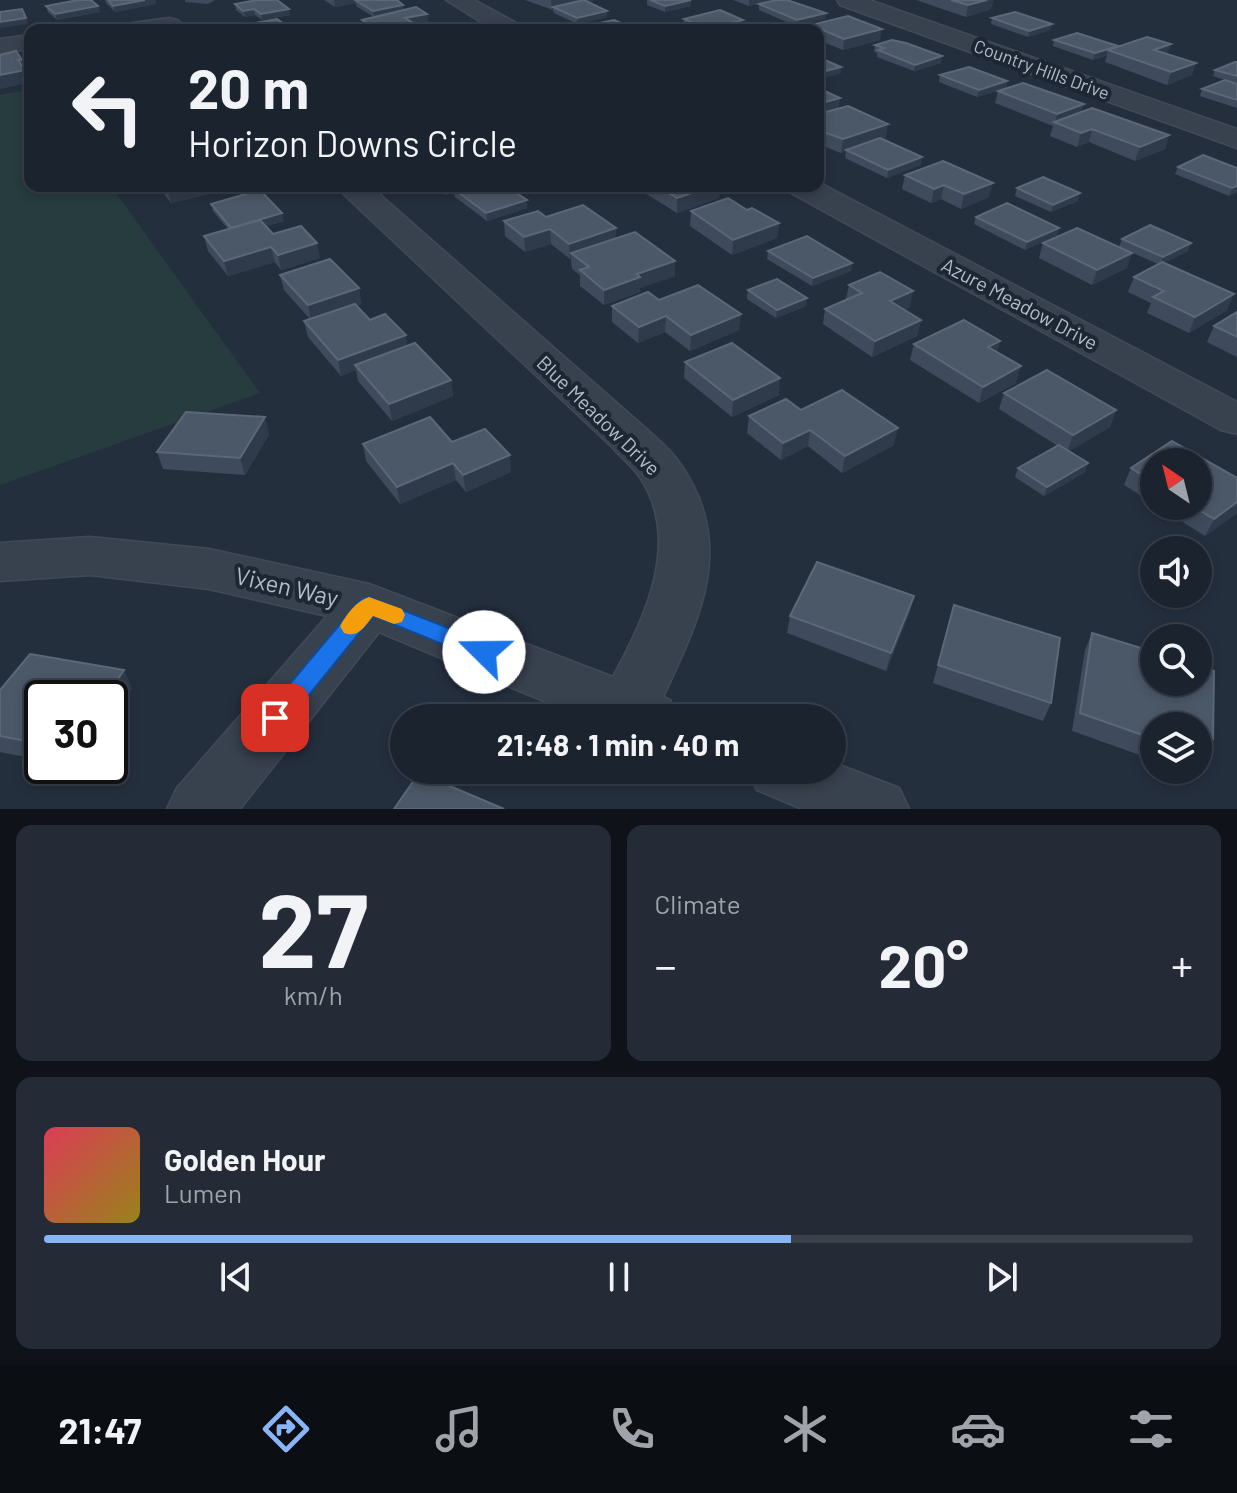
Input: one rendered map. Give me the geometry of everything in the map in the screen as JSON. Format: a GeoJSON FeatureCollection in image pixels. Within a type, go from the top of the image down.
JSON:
{"type":"FeatureCollection","features":[{"type":"Feature","properties":{"kind":"street"},"geometry":{"type":"LineString","coordinates":[[457,0],[501,24]]}},
{"type":"Feature","properties":{"kind":"street","name":"Country Hills Drive"},"geometry":{"type":"LineString","coordinates":[[848,0],[1237,139]]}},
{"type":"Feature","properties":{"kind":"street"},"geometry":{"type":"LineString","coordinates":[[0,46],[24,43]]}},
{"type":"Feature","properties":{"kind":"street","name":"Blue Meadow Drive"},"geometry":{"type":"LineString","coordinates":[[358,192],[628,437],[662,472],[678,501],[686,530],[683,577],[641,704]]}},
{"type":"Feature","properties":{"kind":"street","name":"Azure Meadow Drive"},"geometry":{"type":"LineString","coordinates":[[813,192],[1237,420]]}},
{"type":"Feature","properties":{"kind":"street","name":"Vixen Way"},"geometry":{"type":"LineString","coordinates":[[0,562],[90,556],[209,569],[369,605],[613,704]]}},
{"type":"Feature","properties":{"kind":"street"},"geometry":{"type":"LineString","coordinates":[[200,809],[369,605]]}},
{"type":"Feature","properties":{"kind":"street"},"geometry":{"type":"LineString","coordinates":[[814,784],[876,809]]}},
{"type":"Feature","properties":{"kind":"green space"},"geometry":{"type":"Polygon","coordinates":[[[24,90],[24,192],[115,192],[260,393],[0,485],[0,95],[24,90]]]}},
{"type":"Feature","properties":{"kind":"building"},"geometry":{"type":"Polygon","coordinates":[[[91,0],[98,6],[55,14],[46,6],[91,0]]]}},
{"type":"Feature","properties":{"kind":"building"},"geometry":{"type":"Polygon","coordinates":[[[108,0],[145,0],[113,6],[108,0]]]}},
{"type":"Feature","properties":{"kind":"building"},"geometry":{"type":"Polygon","coordinates":[[[277,0],[289,9],[261,14],[254,9],[243,11],[235,4],[277,0]]]}},
{"type":"Feature","properties":{"kind":"building"},"geometry":{"type":"Polygon","coordinates":[[[355,0],[397,0],[403,5],[373,11],[355,0]]]}},
{"type":"Feature","properties":{"kind":"building"},"geometry":{"type":"Polygon","coordinates":[[[584,0],[607,11],[577,18],[553,7],[584,0]]]}},
{"type":"Feature","properties":{"kind":"building"},"geometry":{"type":"Polygon","coordinates":[[[650,0],[691,0],[665,6],[650,0]]]}},
{"type":"Feature","properties":{"kind":"building"},"geometry":{"type":"Polygon","coordinates":[[[787,0],[826,13],[797,20],[759,4],[787,0]]]}},
{"type":"Feature","properties":{"kind":"building"},"geometry":{"type":"Polygon","coordinates":[[[951,0],[987,0],[968,5],[951,0]]]}},
{"type":"Feature","properties":{"kind":"building"},"geometry":{"type":"Polygon","coordinates":[[[416,7],[427,14],[405,18],[415,24],[368,24],[362,20],[416,7]]]}},
{"type":"Feature","properties":{"kind":"building"},"geometry":{"type":"Polygon","coordinates":[[[22,9],[26,18],[0,22],[0,12],[22,9]]]}},
{"type":"Feature","properties":{"kind":"building"},"geometry":{"type":"Polygon","coordinates":[[[720,10],[743,20],[726,24],[695,24],[684,19],[720,10]]]}},
{"type":"Feature","properties":{"kind":"building"},"geometry":{"type":"Polygon","coordinates":[[[1015,12],[1052,24],[1029,31],[992,18],[1015,12]]]}},
{"type":"Feature","properties":{"kind":"building"},"geometry":{"type":"Polygon","coordinates":[[[848,16],[882,29],[844,39],[824,31],[824,24],[815,24],[848,16]]]}},
{"type":"Feature","properties":{"kind":"building"},"geometry":{"type":"Polygon","coordinates":[[[277,19],[284,24],[250,24],[277,19]]]}},
{"type":"Feature","properties":{"kind":"building"},"geometry":{"type":"Polygon","coordinates":[[[614,20],[623,24],[595,24],[614,20]]]}},
{"type":"Feature","properties":{"kind":"building"},"geometry":{"type":"Polygon","coordinates":[[[1077,33],[1118,46],[1095,53],[1054,40],[1077,33]]]}},
{"type":"Feature","properties":{"kind":"building"},"geometry":{"type":"Polygon","coordinates":[[[1147,37],[1171,44],[1154,50],[1196,63],[1171,72],[1108,50],[1147,37]]]}},
{"type":"Feature","properties":{"kind":"building"},"geometry":{"type":"Polygon","coordinates":[[[892,40],[942,56],[915,65],[878,50],[884,48],[875,45],[892,40]]]}},
{"type":"Feature","properties":{"kind":"building"},"geometry":{"type":"Polygon","coordinates":[[[16,51],[24,70],[0,75],[0,55],[16,51]]]}},
{"type":"Feature","properties":{"kind":"building"},"geometry":{"type":"Polygon","coordinates":[[[824,60],[841,67],[824,71],[824,60]]]}},
{"type":"Feature","properties":{"kind":"building"},"geometry":{"type":"Polygon","coordinates":[[[1235,62],[1237,76],[1215,70],[1235,62]]]}},
{"type":"Feature","properties":{"kind":"building"},"geometry":{"type":"Polygon","coordinates":[[[969,67],[1007,81],[979,90],[940,75],[969,67]]]}},
{"type":"Feature","properties":{"kind":"building"},"geometry":{"type":"Polygon","coordinates":[[[1225,80],[1237,84],[1237,100],[1202,89],[1225,80]]]}},
{"type":"Feature","properties":{"kind":"building"},"geometry":{"type":"Polygon","coordinates":[[[1023,83],[1084,104],[1057,114],[998,91],[1023,83]]]}},
{"type":"Feature","properties":{"kind":"building"},"geometry":{"type":"Polygon","coordinates":[[[824,91],[840,98],[824,102],[824,91]]]}},
{"type":"Feature","properties":{"kind":"building"},"geometry":{"type":"Polygon","coordinates":[[[848,106],[888,124],[843,139],[824,132],[824,112],[848,106]]]}},
{"type":"Feature","properties":{"kind":"building"},"geometry":{"type":"Polygon","coordinates":[[[1092,108],[1169,135],[1140,147],[1092,129],[1081,133],[1054,122],[1092,108]]]}},
{"type":"Feature","properties":{"kind":"building"},"geometry":{"type":"Polygon","coordinates":[[[880,138],[922,157],[888,170],[846,150],[880,138]]]}},
{"type":"Feature","properties":{"kind":"building"},"geometry":{"type":"Polygon","coordinates":[[[1203,155],[1237,168],[1237,186],[1232,188],[1178,167],[1203,155]]]}},
{"type":"Feature","properties":{"kind":"building"},"geometry":{"type":"Polygon","coordinates":[[[943,161],[993,183],[964,194],[944,185],[934,189],[905,175],[943,161]]]}},
{"type":"Feature","properties":{"kind":"building"},"geometry":{"type":"Polygon","coordinates":[[[1043,177],[1080,193],[1053,205],[1017,188],[1043,177]]]}},
{"type":"Feature","properties":{"kind":"building"},"geometry":{"type":"Polygon","coordinates":[[[262,192],[282,213],[231,228],[211,204],[262,192]]]}},
{"type":"Feature","properties":{"kind":"building"},"geometry":{"type":"Polygon","coordinates":[[[458,192],[515,192],[527,200],[486,213],[458,192]]]}},
{"type":"Feature","properties":{"kind":"building"},"geometry":{"type":"Polygon","coordinates":[[[667,192],[695,192],[677,198],[667,192]]]}},
{"type":"Feature","properties":{"kind":"building"},"geometry":{"type":"Polygon","coordinates":[[[728,198],[747,210],[752,208],[779,223],[733,240],[691,211],[728,198]]]}},
{"type":"Feature","properties":{"kind":"building"},"geometry":{"type":"Polygon","coordinates":[[[1007,203],[1059,228],[1027,242],[976,217],[1007,203]]]}},
{"type":"Feature","properties":{"kind":"building"},"geometry":{"type":"Polygon","coordinates":[[[583,205],[616,228],[569,244],[550,229],[524,237],[504,221],[538,211],[546,217],[583,205]]]}},
{"type":"Feature","properties":{"kind":"building"},"geometry":{"type":"Polygon","coordinates":[[[260,220],[273,234],[301,226],[317,243],[278,255],[271,247],[224,261],[204,236],[260,220]]]}},
{"type":"Feature","properties":{"kind":"building"},"geometry":{"type":"Polygon","coordinates":[[[1150,225],[1191,243],[1163,257],[1122,239],[1150,225]]]}},
{"type":"Feature","properties":{"kind":"building"},"geometry":{"type":"Polygon","coordinates":[[[1077,228],[1132,253],[1097,270],[1043,243],[1077,228]]]}},
{"type":"Feature","properties":{"kind":"building"},"geometry":{"type":"Polygon","coordinates":[[[635,232],[675,261],[604,290],[580,270],[589,267],[571,253],[635,232]]]}},
{"type":"Feature","properties":{"kind":"building"},"geometry":{"type":"Polygon","coordinates":[[[807,236],[852,263],[813,278],[768,251],[807,236]]]}},
{"type":"Feature","properties":{"kind":"building"},"geometry":{"type":"Polygon","coordinates":[[[330,259],[359,288],[308,305],[280,275],[330,259]]]}},
{"type":"Feature","properties":{"kind":"building"},"geometry":{"type":"Polygon","coordinates":[[[1162,262],[1234,294],[1195,317],[1153,297],[1164,291],[1134,277],[1162,262]]]}},
{"type":"Feature","properties":{"kind":"building"},"geometry":{"type":"Polygon","coordinates":[[[880,272],[913,291],[890,301],[921,320],[875,341],[825,309],[862,293],[849,285],[880,272]]]}},
{"type":"Feature","properties":{"kind":"building"},"geometry":{"type":"Polygon","coordinates":[[[777,279],[807,298],[777,310],[748,290],[777,279]]]}},
{"type":"Feature","properties":{"kind":"building"},"geometry":{"type":"Polygon","coordinates":[[[698,285],[741,314],[691,335],[666,316],[639,327],[612,306],[648,292],[659,300],[698,285]]]}},
{"type":"Feature","properties":{"kind":"building"},"geometry":{"type":"Polygon","coordinates":[[[355,304],[370,320],[385,314],[406,335],[338,360],[304,321],[355,304]]]}},
{"type":"Feature","properties":{"kind":"building"},"geometry":{"type":"Polygon","coordinates":[[[1237,312],[1237,337],[1214,326],[1237,312]]]}},
{"type":"Feature","properties":{"kind":"building"},"geometry":{"type":"Polygon","coordinates":[[[964,320],[1000,341],[988,347],[1021,366],[983,387],[914,344],[964,320]]]}},
{"type":"Feature","properties":{"kind":"building"},"geometry":{"type":"Polygon","coordinates":[[[415,343],[451,380],[389,404],[355,365],[415,343]]]}},
{"type":"Feature","properties":{"kind":"building"},"geometry":{"type":"Polygon","coordinates":[[[732,343],[780,378],[733,400],[685,362],[732,343]]]}},
{"type":"Feature","properties":{"kind":"building"},"geometry":{"type":"Polygon","coordinates":[[[1047,370],[1116,410],[1073,435],[1004,393],[1047,370]]]}},
{"type":"Feature","properties":{"kind":"building"},"geometry":{"type":"Polygon","coordinates":[[[842,390],[898,428],[845,456],[810,430],[783,443],[749,416],[786,399],[801,410],[842,390]]]}},
{"type":"Feature","properties":{"kind":"building"},"geometry":{"type":"Polygon","coordinates":[[[186,412],[265,417],[240,458],[157,452],[186,412]]]}},
{"type":"Feature","properties":{"kind":"building"},"geometry":{"type":"Polygon","coordinates":[[[430,417],[452,442],[485,429],[510,455],[463,475],[453,463],[397,487],[363,444],[430,417]]]}},
{"type":"Feature","properties":{"kind":"building"},"geometry":{"type":"Polygon","coordinates":[[[1172,441],[1184,448],[1161,448],[1172,441]]]}},
{"type":"Feature","properties":{"kind":"building"},"geometry":{"type":"Polygon","coordinates":[[[1059,445],[1088,463],[1047,487],[1018,468],[1059,445]]]}},
{"type":"Feature","properties":{"kind":"building"},"geometry":{"type":"Polygon","coordinates":[[[1140,462],[1140,474],[1131,468],[1140,462]]]}},
{"type":"Feature","properties":{"kind":"building"},"geometry":{"type":"Polygon","coordinates":[[[1212,464],[1237,478],[1237,502],[1214,519],[1212,464]]]}},
{"type":"Feature","properties":{"kind":"building"},"geometry":{"type":"Polygon","coordinates":[[[817,562],[914,596],[891,653],[790,616],[817,562]]]}},
{"type":"Feature","properties":{"kind":"building"},"geometry":{"type":"Polygon","coordinates":[[[954,605],[1060,638],[1051,703],[938,665],[954,605]]]}},
{"type":"Feature","properties":{"kind":"building"},"geometry":{"type":"Polygon","coordinates":[[[1092,633],[1140,648],[1140,696],[1212,696],[1214,671],[1213,739],[1212,712],[1140,712],[1140,734],[1080,713],[1092,633]]]}},
{"type":"Feature","properties":{"kind":"building"},"geometry":{"type":"Polygon","coordinates":[[[30,654],[124,670],[117,680],[24,680],[24,741],[0,736],[0,690],[30,654]]]}},
{"type":"Feature","properties":{"kind":"building"},"geometry":{"type":"Polygon","coordinates":[[[411,784],[445,784],[504,809],[394,809],[411,784]]]}},
{"type":"Feature","properties":{"kind":"slow traffic"},"geometry":{"type":"LineString","coordinates":[[352,626],[369,605],[394,615]]}},
{"type":"Feature","properties":{"kind":"route"},"geometry":{"type":"LineString","coordinates":[[275,718],[369,605],[484,652]]}}]}
